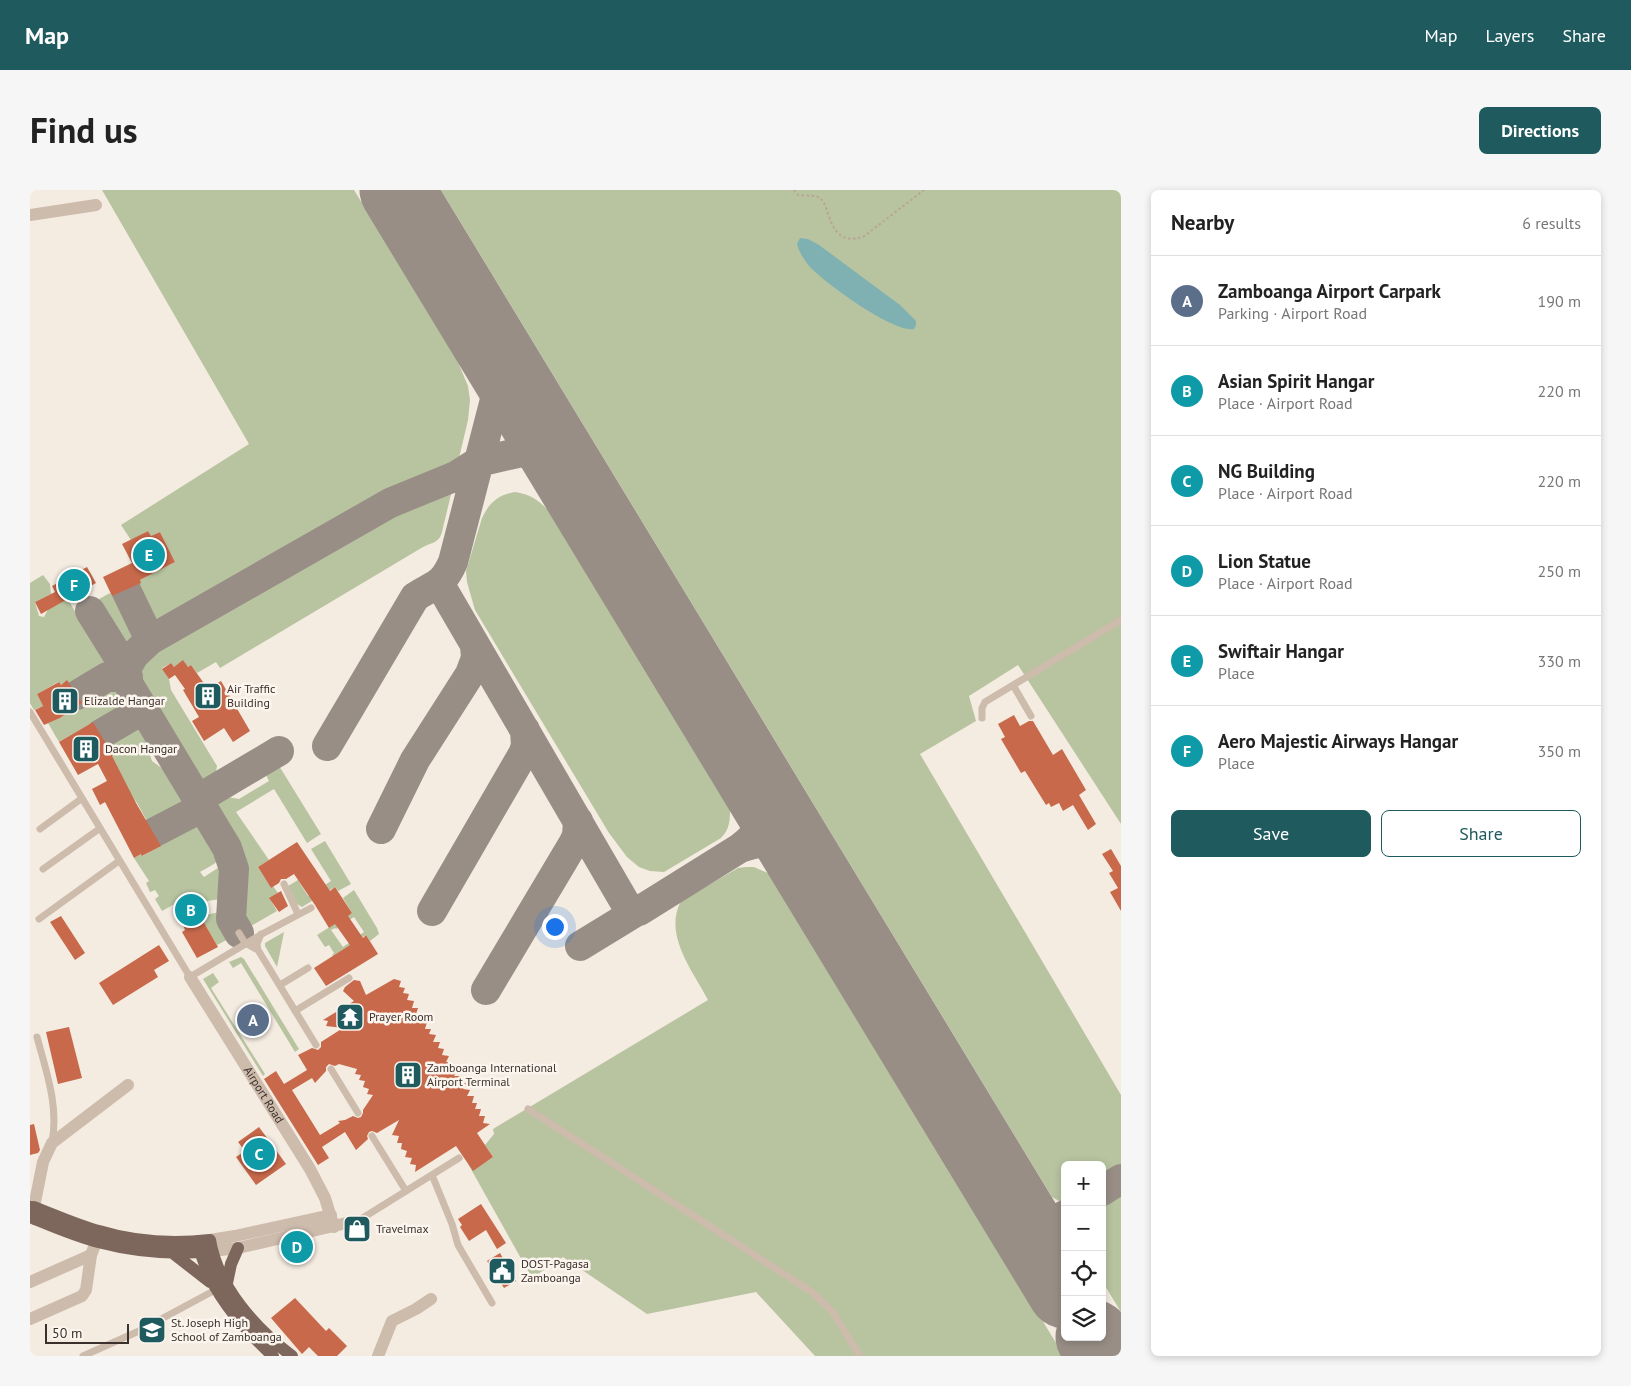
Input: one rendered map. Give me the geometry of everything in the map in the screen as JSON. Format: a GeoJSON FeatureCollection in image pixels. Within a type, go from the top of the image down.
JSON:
{"type":"FeatureCollection","features":[{"type":"Feature","properties":{"kind":"main road"},"geometry":{"type":"LineString","coordinates":[[31,1212],[96,1242],[131,1250],[167,1250],[205,1246],[220,1286],[242,1325],[273,1356]]}},
{"type":"Feature","properties":{"kind":"main road"},"geometry":{"type":"LineString","coordinates":[[31,1212],[167,1250],[220,1286],[266,1335],[292,1356]]}},
{"type":"Feature","properties":{"kind":"main road"},"geometry":{"type":"LineString","coordinates":[[220,1286],[238,1248]]}},
{"type":"Feature","properties":{"kind":"street"},"geometry":{"type":"LineString","coordinates":[[30,215],[96,205]]}},
{"type":"Feature","properties":{"kind":"street","name":"Airport Road"},"geometry":{"type":"LineString","coordinates":[[190,977],[310,1169],[325,1198],[333,1221]]}},
{"type":"Feature","properties":{"kind":"street"},"geometry":{"type":"LineString","coordinates":[[31,1212],[43,1162],[52,1142],[128,1085]]}},
{"type":"Feature","properties":{"kind":"street"},"geometry":{"type":"LineString","coordinates":[[205,1246],[238,1248],[333,1221]]}},
{"type":"Feature","properties":{"kind":"street"},"geometry":{"type":"LineString","coordinates":[[205,1246],[234,1236],[333,1221],[356,1221]]}},
{"type":"Feature","properties":{"kind":"street"},"geometry":{"type":"LineString","coordinates":[[30,1319],[82,1296],[86,1290],[91,1255],[96,1242]]}},
{"type":"Feature","properties":{"kind":"street"},"geometry":{"type":"LineString","coordinates":[[30,1282],[91,1255]]}},
{"type":"Feature","properties":{"kind":"street"},"geometry":{"type":"LineString","coordinates":[[378,1356],[392,1321],[431,1299]]}},
{"type":"Feature","properties":{"kind":"lane"},"geometry":{"type":"LineString","coordinates":[[982,718],[982,708],[985,702],[1121,620]]}},
{"type":"Feature","properties":{"kind":"lane"},"geometry":{"type":"LineString","coordinates":[[1013,685],[1031,716]]}},
{"type":"Feature","properties":{"kind":"lane"},"geometry":{"type":"LineString","coordinates":[[30,712],[190,977],[245,943],[311,908]]}},
{"type":"Feature","properties":{"kind":"lane"},"geometry":{"type":"LineString","coordinates":[[40,829],[81,799]]}},
{"type":"Feature","properties":{"kind":"lane"},"geometry":{"type":"LineString","coordinates":[[43,869],[99,829]]}},
{"type":"Feature","properties":{"kind":"lane"},"geometry":{"type":"LineString","coordinates":[[39,919],[119,861]]}},
{"type":"Feature","properties":{"kind":"lane"},"geometry":{"type":"LineString","coordinates":[[284,884],[298,914]]}},
{"type":"Feature","properties":{"kind":"lane"},"geometry":{"type":"LineString","coordinates":[[239,933],[245,943],[258,950]]}},
{"type":"Feature","properties":{"kind":"lane"},"geometry":{"type":"LineString","coordinates":[[262,934],[257,944],[258,950],[316,1045]]}},
{"type":"Feature","properties":{"kind":"lane"},"geometry":{"type":"LineString","coordinates":[[280,985],[308,968]]}},
{"type":"Feature","properties":{"kind":"lane"},"geometry":{"type":"LineString","coordinates":[[295,1011],[349,978]]}},
{"type":"Feature","properties":{"kind":"lane"},"geometry":{"type":"LineString","coordinates":[[37,1037],[53,1098],[54,1133],[52,1142]]}},
{"type":"Feature","properties":{"kind":"lane"},"geometry":{"type":"LineString","coordinates":[[331,1069],[358,1113]]}},
{"type":"Feature","properties":{"kind":"lane"},"geometry":{"type":"LineString","coordinates":[[528,1109],[812,1292],[832,1310],[860,1356]]}},
{"type":"Feature","properties":{"kind":"lane"},"geometry":{"type":"LineString","coordinates":[[372,1136],[406,1192]]}},
{"type":"Feature","properties":{"kind":"lane"},"geometry":{"type":"LineString","coordinates":[[356,1221],[459,1158]]}},
{"type":"Feature","properties":{"kind":"lane"},"geometry":{"type":"LineString","coordinates":[[432,1175],[452,1224],[458,1245],[492,1303]]}},
{"type":"Feature","properties":{"kind":"lane"},"geometry":{"type":"LineString","coordinates":[[83,1356],[139,1331],[220,1286]]}},
{"type":"Feature","properties":{"kind":"path"},"geometry":{"type":"LineString","coordinates":[[794,190],[798,195],[818,197],[822,200],[832,224],[843,236],[854,239],[863,236],[924,190]]}},
{"type":"Feature","properties":{"kind":"green space"},"geometry":{"type":"Polygon","coordinates":[[[102,190],[354,190],[455,355],[468,386],[470,400],[468,420],[459,458],[438,477],[383,501],[163,626],[154,625],[148,619],[133,586],[140,580],[175,562],[160,532],[151,536],[148,531],[131,540],[121,525],[249,444],[102,190]]]}},
{"type":"Feature","properties":{"kind":"green space"},"geometry":{"type":"Polygon","coordinates":[[[441,190],[1121,190],[1121,824],[1018,665],[969,696],[976,721],[920,754],[1121,1095],[1121,1168],[1106,1177],[1106,1161],[1061,1161],[1061,1201],[1052,1197],[441,190]]]}},
{"type":"Feature","properties":{"kind":"green space"},"geometry":{"type":"Polygon","coordinates":[[[447,486],[452,490],[442,532],[435,542],[423,547],[220,668],[216,662],[197,673],[191,665],[188,667],[183,661],[174,667],[171,663],[162,668],[169,679],[171,690],[217,766],[214,784],[207,788],[199,786],[135,683],[138,664],[144,656],[151,649],[388,510],[414,497],[447,486]]]}},
{"type":"Feature","properties":{"kind":"green space"},"geometry":{"type":"Polygon","coordinates":[[[515,492],[533,498],[549,511],[730,807],[729,824],[721,838],[664,872],[650,871],[639,867],[627,857],[609,833],[475,610],[466,571],[482,518],[495,500],[515,492]]]}},
{"type":"Feature","properties":{"kind":"green space"},"geometry":{"type":"Polygon","coordinates":[[[43,575],[50,584],[51,594],[35,602],[39,616],[44,617],[51,604],[68,599],[78,617],[86,613],[120,667],[118,671],[107,673],[75,692],[67,681],[61,685],[58,682],[37,694],[43,706],[34,710],[30,703],[30,583],[43,575]]]}},
{"type":"Feature","properties":{"kind":"green space"},"geometry":{"type":"Polygon","coordinates":[[[122,592],[137,622],[139,635],[128,651],[125,660],[94,609],[102,604],[99,599],[110,593],[112,596],[122,592]]]}},
{"type":"Feature","properties":{"kind":"green space"},"geometry":{"type":"Polygon","coordinates":[[[114,682],[127,694],[131,702],[131,710],[98,729],[93,722],[59,742],[48,723],[60,718],[82,703],[80,699],[105,683],[114,682]]]}},
{"type":"Feature","properties":{"kind":"green space"},"geometry":{"type":"Polygon","coordinates":[[[134,720],[141,722],[151,738],[150,755],[152,761],[177,779],[190,799],[188,810],[152,830],[137,803],[104,760],[113,755],[103,738],[134,720]]]}},
{"type":"Feature","properties":{"kind":"green space"},"geometry":{"type":"Polygon","coordinates":[[[270,763],[276,764],[281,769],[321,834],[307,843],[274,789],[236,812],[269,860],[258,867],[271,888],[273,886],[278,893],[270,899],[277,911],[244,930],[238,922],[235,909],[240,871],[238,855],[213,811],[211,800],[223,790],[227,797],[239,799],[269,781],[262,767],[270,763]]]}},
{"type":"Feature","properties":{"kind":"green space"},"geometry":{"type":"Polygon","coordinates":[[[189,819],[197,820],[203,824],[221,852],[218,860],[200,872],[204,877],[221,866],[227,866],[229,875],[228,889],[221,899],[193,903],[191,900],[182,905],[180,901],[162,911],[155,899],[159,896],[155,890],[150,892],[146,883],[149,881],[134,858],[141,854],[143,856],[160,846],[155,836],[189,819]]]}},
{"type":"Feature","properties":{"kind":"green space"},"geometry":{"type":"Polygon","coordinates":[[[325,841],[351,884],[338,891],[335,887],[302,907],[297,904],[288,886],[298,880],[308,896],[331,881],[311,849],[325,841]]]}},
{"type":"Feature","properties":{"kind":"green space"},"geometry":{"type":"Polygon","coordinates":[[[754,867],[770,874],[1064,1356],[815,1356],[756,1292],[647,1314],[563,1257],[532,1278],[467,1162],[473,1170],[493,1157],[485,1145],[494,1134],[493,1129],[708,1000],[682,952],[678,940],[676,914],[681,901],[738,868],[754,867]]]}},
{"type":"Feature","properties":{"kind":"green space"},"geometry":{"type":"Polygon","coordinates":[[[354,890],[379,934],[370,941],[366,935],[333,956],[334,953],[329,945],[325,947],[317,935],[352,913],[343,898],[354,890]],[[354,917],[336,929],[331,930],[343,947],[364,932],[354,917]]]}},
{"type":"Feature","properties":{"kind":"green space"},"geometry":{"type":"Polygon","coordinates":[[[220,912],[226,913],[226,920],[234,936],[217,945],[200,916],[220,912]]]}},
{"type":"Feature","properties":{"kind":"green space"},"geometry":{"type":"Polygon","coordinates":[[[284,932],[277,967],[265,943],[284,932]]]}},
{"type":"Feature","properties":{"kind":"green space"},"geometry":{"type":"Polygon","coordinates":[[[241,957],[299,1049],[295,1052],[241,963],[233,968],[229,962],[241,957]]]}},
{"type":"Feature","properties":{"kind":"green space"},"geometry":{"type":"Polygon","coordinates":[[[213,973],[219,982],[211,988],[265,1074],[263,1076],[203,979],[213,973]]]}},
{"type":"Feature","properties":{"kind":"green space"},"geometry":{"type":"Polygon","coordinates":[[[1121,1191],[1121,1312],[1106,1288],[1106,1200],[1121,1191]]]}},
{"type":"Feature","properties":{"kind":"water"},"geometry":{"type":"Polygon","coordinates":[[[800,238],[808,239],[819,245],[900,305],[916,321],[914,329],[904,328],[876,315],[830,284],[810,267],[804,259],[797,244],[800,238]]]}},
{"type":"Feature","properties":{"kind":"building"},"geometry":{"type":"Polygon","coordinates":[[[148,531],[151,536],[160,532],[175,562],[140,580],[141,583],[112,596],[103,577],[132,563],[122,544],[148,531]]]}},
{"type":"Feature","properties":{"kind":"building"},"geometry":{"type":"Polygon","coordinates":[[[87,567],[96,583],[41,614],[35,602],[55,592],[52,586],[87,567]]]}},
{"type":"Feature","properties":{"kind":"building"},"geometry":{"type":"Polygon","coordinates":[[[183,660],[188,667],[191,665],[208,689],[221,681],[250,731],[233,742],[224,728],[204,741],[192,721],[199,717],[183,690],[185,689],[175,675],[169,679],[162,669],[171,663],[174,667],[183,660]]]}},
{"type":"Feature","properties":{"kind":"building","name":"Elizalde Hangar"},"geometry":{"type":"Polygon","coordinates":[[[67,680],[82,703],[60,718],[44,725],[35,710],[43,706],[37,694],[59,682],[61,685],[67,680]]]}},
{"type":"Feature","properties":{"kind":"building"},"geometry":{"type":"Polygon","coordinates":[[[1014,715],[1020,726],[1033,721],[1053,755],[1062,749],[1086,790],[1079,795],[1096,824],[1088,830],[1073,805],[1063,811],[1059,803],[1051,807],[1049,803],[1046,805],[1025,771],[1021,773],[1001,739],[1005,737],[998,724],[1014,715]]]}},
{"type":"Feature","properties":{"kind":"building"},"geometry":{"type":"Polygon","coordinates":[[[93,722],[113,755],[136,803],[161,846],[142,856],[141,854],[134,858],[105,802],[100,805],[92,789],[107,781],[98,764],[78,775],[59,742],[93,722]]]}},
{"type":"Feature","properties":{"kind":"building"},"geometry":{"type":"Polygon","coordinates":[[[297,842],[330,891],[335,887],[352,913],[348,916],[363,938],[366,935],[378,954],[326,986],[314,968],[350,945],[335,924],[329,928],[294,874],[286,879],[281,879],[279,883],[271,888],[258,867],[297,842]]]}},
{"type":"Feature","properties":{"kind":"building"},"geometry":{"type":"Polygon","coordinates":[[[1111,849],[1121,866],[1121,911],[1110,892],[1118,888],[1109,873],[1113,871],[1102,854],[1111,849]]]}},
{"type":"Feature","properties":{"kind":"building"},"geometry":{"type":"Polygon","coordinates":[[[281,891],[288,906],[279,912],[269,898],[281,891]]]}},
{"type":"Feature","properties":{"kind":"building"},"geometry":{"type":"Polygon","coordinates":[[[191,900],[218,947],[197,958],[182,932],[185,930],[183,925],[191,921],[182,905],[191,900]]]}},
{"type":"Feature","properties":{"kind":"building"},"geometry":{"type":"Polygon","coordinates":[[[61,916],[85,953],[75,960],[50,922],[61,916]]]}},
{"type":"Feature","properties":{"kind":"building"},"geometry":{"type":"Polygon","coordinates":[[[159,945],[169,961],[154,970],[158,977],[113,1005],[99,983],[159,945]]]}},
{"type":"Feature","properties":{"kind":"building","name":"Zamboanga International Airport Terminal"},"geometry":{"type":"Polygon","coordinates":[[[394,979],[401,981],[399,987],[405,988],[403,993],[409,994],[407,1000],[414,1001],[412,1008],[418,1008],[416,1014],[423,1015],[420,1021],[427,1022],[425,1029],[431,1029],[429,1034],[436,1035],[433,1042],[440,1042],[438,1048],[444,1049],[442,1055],[449,1056],[446,1062],[453,1062],[450,1068],[457,1069],[454,1076],[461,1076],[459,1083],[466,1083],[463,1089],[470,1090],[467,1096],[474,1096],[472,1103],[477,1103],[475,1109],[481,1109],[479,1116],[485,1116],[483,1123],[490,1124],[477,1133],[493,1157],[473,1171],[456,1146],[415,1172],[416,1165],[410,1164],[412,1158],[405,1157],[407,1151],[401,1149],[402,1143],[397,1143],[399,1136],[392,1135],[399,1120],[377,1133],[369,1132],[368,1139],[356,1150],[345,1132],[322,1147],[329,1158],[318,1165],[264,1079],[276,1071],[284,1084],[307,1070],[298,1055],[312,1048],[318,1050],[321,1047],[321,1042],[343,1028],[326,1026],[328,1021],[323,1020],[354,1001],[343,991],[345,987],[354,980],[360,981],[366,995],[394,979]],[[329,1064],[326,1067],[326,1071],[315,1083],[312,1078],[292,1090],[320,1135],[340,1123],[338,1121],[353,1116],[361,1117],[363,1110],[373,1095],[367,1094],[369,1089],[363,1087],[365,1081],[359,1080],[361,1075],[355,1074],[357,1069],[339,1064],[335,1066],[329,1064]]]}},
{"type":"Feature","properties":{"kind":"building"},"geometry":{"type":"Polygon","coordinates":[[[69,1027],[82,1078],[58,1084],[46,1032],[69,1027]]]}},
{"type":"Feature","properties":{"kind":"building"},"geometry":{"type":"Polygon","coordinates":[[[34,1124],[40,1150],[38,1153],[30,1155],[30,1125],[34,1124]]]}},
{"type":"Feature","properties":{"kind":"building"},"geometry":{"type":"Polygon","coordinates":[[[259,1127],[286,1164],[256,1185],[236,1157],[245,1151],[238,1142],[259,1127]]]}},
{"type":"Feature","properties":{"kind":"building"},"geometry":{"type":"Polygon","coordinates":[[[481,1204],[506,1243],[497,1249],[486,1230],[469,1241],[460,1227],[462,1225],[458,1219],[481,1204]]]}},
{"type":"Feature","properties":{"kind":"building","name":"DOST-Pagasa Zamboanga"},"geometry":{"type":"Polygon","coordinates":[[[500,1253],[516,1281],[504,1288],[487,1261],[500,1253]]]}},
{"type":"Feature","properties":{"kind":"building"},"geometry":{"type":"Polygon","coordinates":[[[295,1298],[326,1331],[329,1328],[347,1346],[337,1356],[318,1356],[309,1347],[302,1354],[271,1318],[295,1298]]]}},
{"type":"Feature","properties":{"kind":"taxiway"},"geometry":{"type":"LineString","coordinates":[[327,746],[415,597],[441,581],[453,562],[498,388],[501,361]]}},
{"type":"Feature","properties":{"kind":"taxiway"},"geometry":{"type":"LineString","coordinates":[[239,933],[231,919],[234,869],[227,848],[129,685],[126,669],[134,655],[150,640],[390,503],[456,476],[478,462],[535,451],[548,453],[562,461]]}},
{"type":"Feature","properties":{"kind":"taxiway"},"geometry":{"type":"LineString","coordinates":[[439,583],[631,913],[639,911],[740,848],[753,837],[763,819],[764,794]]}},
{"type":"Feature","properties":{"kind":"taxiway"},"geometry":{"type":"LineString","coordinates":[[126,590],[150,640]]}},
{"type":"Feature","properties":{"kind":"taxiway"},"geometry":{"type":"LineString","coordinates":[[90,611],[126,669]]}},
{"type":"Feature","properties":{"kind":"taxiway"},"geometry":{"type":"LineString","coordinates":[[381,829],[415,760],[470,674],[476,658],[475,645]]}},
{"type":"Feature","properties":{"kind":"taxiway"},"geometry":{"type":"LineString","coordinates":[[77,695],[107,677],[128,677]]}},
{"type":"Feature","properties":{"kind":"taxiway"},"geometry":{"type":"LineString","coordinates":[[101,734],[144,709]]}},
{"type":"Feature","properties":{"kind":"taxiway"},"geometry":{"type":"LineString","coordinates":[[432,911],[523,754],[526,746],[525,730]]}},
{"type":"Feature","properties":{"kind":"taxiway"},"geometry":{"type":"LineString","coordinates":[[198,799],[279,751]]}},
{"type":"Feature","properties":{"kind":"taxiway"},"geometry":{"type":"LineString","coordinates":[[153,833],[203,807]]}},
{"type":"Feature","properties":{"kind":"taxiway"},"geometry":{"type":"LineString","coordinates":[[486,990],[573,844],[577,836],[578,821]]}},
{"type":"Feature","properties":{"kind":"taxiway"},"geometry":{"type":"LineString","coordinates":[[740,848],[760,843],[775,843],[789,849],[805,862]]}},
{"type":"Feature","properties":{"kind":"taxiway"},"geometry":{"type":"LineString","coordinates":[[580,946],[634,913]]}},
{"type":"Feature","properties":{"kind":"taxiway"},"geometry":{"type":"LineString","coordinates":[[1106,1188],[1121,1179]]}},
{"type":"Feature","properties":{"kind":"taxiway"},"geometry":{"type":"LineString","coordinates":[[1032,1236],[1061,1218]]}},
{"type":"Feature","properties":{"kind":"runway"},"geometry":{"type":"LineString","coordinates":[[397,190],[1061,1284]]}},
{"type":"Feature","properties":{"kind":"runway"},"geometry":{"type":"LineString","coordinates":[[1095,1341],[1104,1356]]}},
{"type":"Feature","properties":{"kind":"place","name":"Swiftair Hangar"},"geometry":{"type":"Point","coordinates":[149,555]}},
{"type":"Feature","properties":{"kind":"place","name":"Aero Majestic Airways Hangar"},"geometry":{"type":"Point","coordinates":[74,585]}},
{"type":"Feature","properties":{"kind":"place","name":"Air Traffic Building"},"geometry":{"type":"Point","coordinates":[208,696]}},
{"type":"Feature","properties":{"kind":"place","name":"Elizalde Hangar"},"geometry":{"type":"Point","coordinates":[65,701]}},
{"type":"Feature","properties":{"kind":"place","name":"Dacon Hangar"},"geometry":{"type":"Point","coordinates":[86,749]}},
{"type":"Feature","properties":{"kind":"place","name":"Asian Spirit Hangar"},"geometry":{"type":"Point","coordinates":[191,910]}},
{"type":"Feature","properties":{"kind":"place","name":"Prayer Room"},"geometry":{"type":"Point","coordinates":[350,1017]}},
{"type":"Feature","properties":{"kind":"place","name":"Zamboanga Airport Carpark"},"geometry":{"type":"Point","coordinates":[253,1020]}},
{"type":"Feature","properties":{"kind":"place","name":"Zamboanga International Airport Terminal"},"geometry":{"type":"Point","coordinates":[408,1075]}},
{"type":"Feature","properties":{"kind":"place","name":"NG Building"},"geometry":{"type":"Point","coordinates":[259,1154]}},
{"type":"Feature","properties":{"kind":"place","name":"Travelmax"},"geometry":{"type":"Point","coordinates":[357,1229]}},
{"type":"Feature","properties":{"kind":"place","name":"Lion Statue"},"geometry":{"type":"Point","coordinates":[297,1247]}},
{"type":"Feature","properties":{"kind":"place","name":"DOST-Pagasa Zamboanga"},"geometry":{"type":"Point","coordinates":[502,1271]}},
{"type":"Feature","properties":{"kind":"place","name":"St. Joseph High School of Zamboanga"},"geometry":{"type":"Point","coordinates":[152,1330]}}]}
